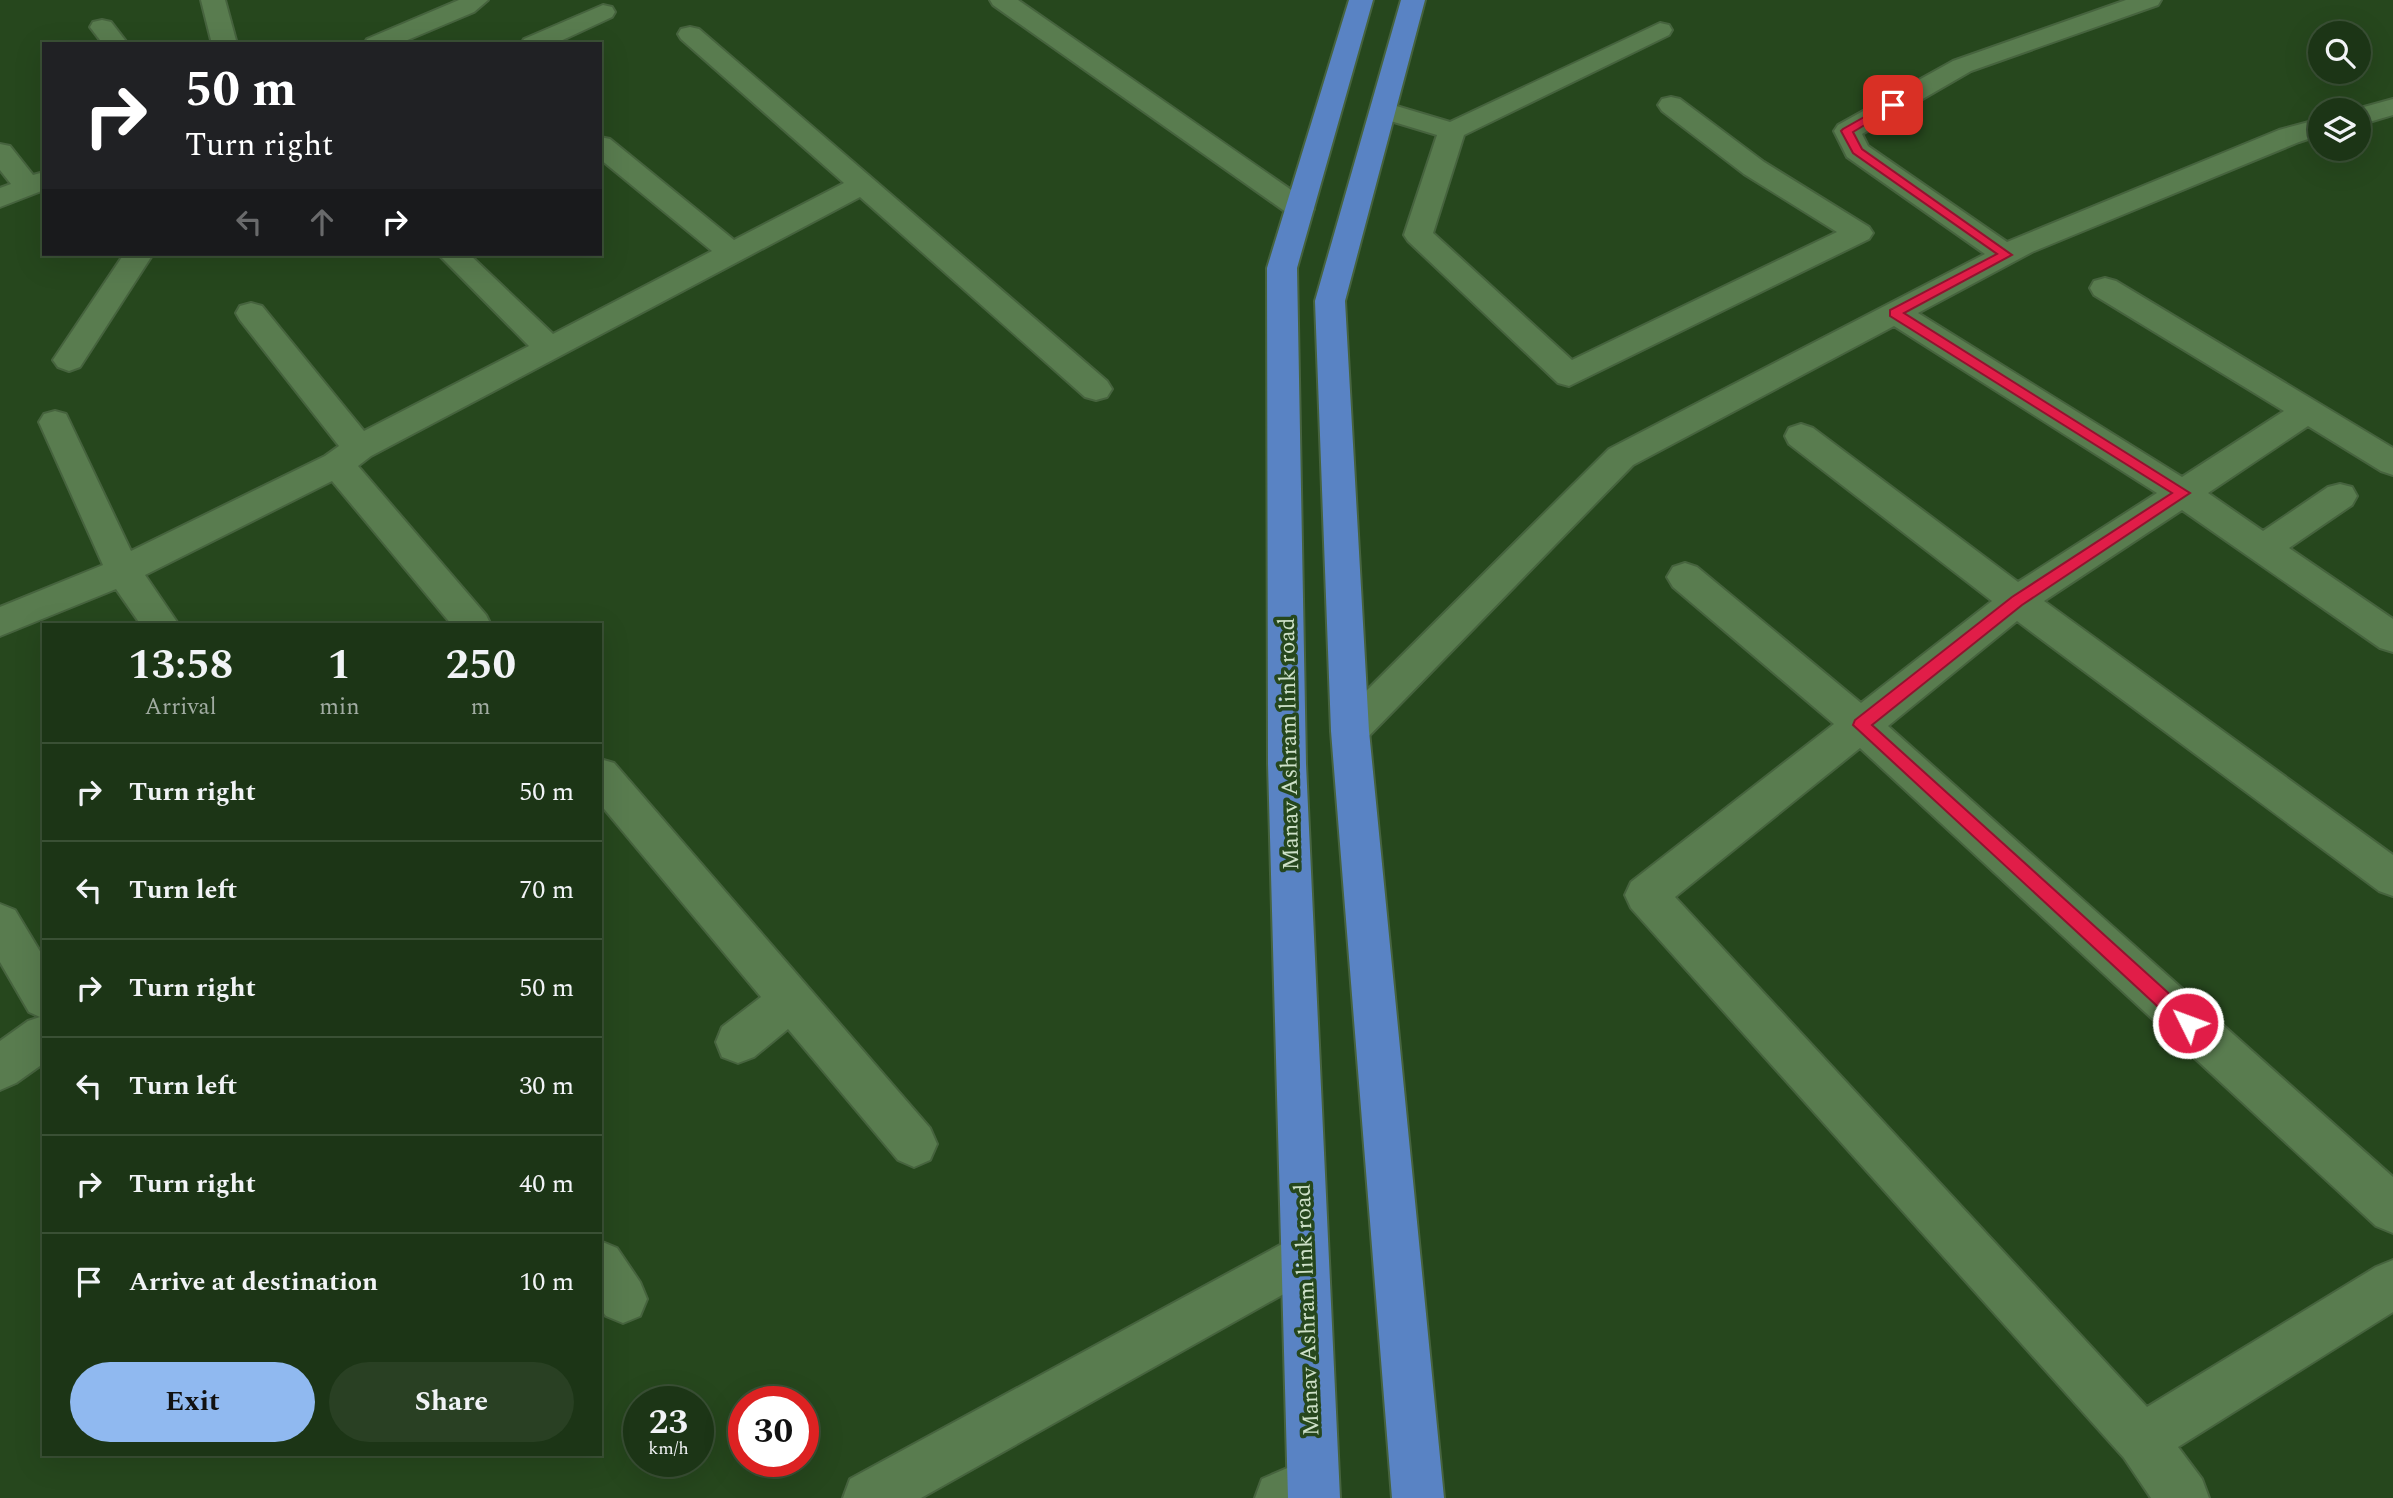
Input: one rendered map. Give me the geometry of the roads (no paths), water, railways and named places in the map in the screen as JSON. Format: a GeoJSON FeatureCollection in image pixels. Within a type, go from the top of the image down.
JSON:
{"type":"FeatureCollection","features":[{"type":"Feature","properties":{"kind":"highway","name":"Manav Ashram link road"},"geometry":{"type":"LineString","coordinates":[[1303,1493],[1304,1256],[1287,764],[1282,268],[1361,0]]}},
{"type":"Feature","properties":{"kind":"highway"},"geometry":{"type":"LineString","coordinates":[[1413,0],[1330,302],[1350,731],[1419,1498]]}},
{"type":"Feature","properties":{"kind":"street"},"geometry":{"type":"LineString","coordinates":[[213,0],[224,42]]}},
{"type":"Feature","properties":{"kind":"street"},"geometry":{"type":"LineString","coordinates":[[381,42],[476,0]]}},
{"type":"Feature","properties":{"kind":"street"},"geometry":{"type":"LineString","coordinates":[[1002,0],[1300,209]]}},
{"type":"Feature","properties":{"kind":"street"},"geometry":{"type":"LineString","coordinates":[[2006,255],[1857,150],[1847,131],[1962,66],[2149,0]]}},
{"type":"Feature","properties":{"kind":"street"},"geometry":{"type":"LineString","coordinates":[[537,42],[603,12]]}},
{"type":"Feature","properties":{"kind":"street"},"geometry":{"type":"LineString","coordinates":[[1383,110],[1452,131],[1660,30]]}},
{"type":"Feature","properties":{"kind":"street"},"geometry":{"type":"LineString","coordinates":[[690,34],[1096,389]]}},
{"type":"Feature","properties":{"kind":"street"},"geometry":{"type":"LineString","coordinates":[[1452,131],[1418,235],[1569,375],[1859,233],[1754,168],[1671,105]]}},
{"type":"Feature","properties":{"kind":"street"},"geometry":{"type":"LineString","coordinates":[[2371,113],[2393,107]]}},
{"type":"Feature","properties":{"kind":"street"},"geometry":{"type":"LineString","coordinates":[[1350,731],[1620,457],[2006,255],[2289,136],[2308,130]]}},
{"type":"Feature","properties":{"kind":"street"},"geometry":{"type":"LineString","coordinates":[[602,147],[732,253]]}},
{"type":"Feature","properties":{"kind":"street"},"geometry":{"type":"LineString","coordinates":[[0,152],[36,183],[0,198]]}},
{"type":"Feature","properties":{"kind":"street"},"geometry":{"type":"LineString","coordinates":[[0,622],[123,571],[348,456],[548,347],[862,185]]}},
{"type":"Feature","properties":{"kind":"street"},"geometry":{"type":"LineString","coordinates":[[69,360],[137,256]]}},
{"type":"Feature","properties":{"kind":"street"},"geometry":{"type":"LineString","coordinates":[[454,256],[548,347]]}},
{"type":"Feature","properties":{"kind":"street"},"geometry":{"type":"LineString","coordinates":[[2105,288],[2393,463]]}},
{"type":"Feature","properties":{"kind":"street"},"geometry":{"type":"LineString","coordinates":[[251,313],[348,456],[472,623]]}},
{"type":"Feature","properties":{"kind":"street"},"geometry":{"type":"LineString","coordinates":[[1895,313],[2183,493],[2393,638]]}},
{"type":"Feature","properties":{"kind":"street"},"geometry":{"type":"LineString","coordinates":[[2183,1498],[2142,1440],[1646,895],[2017,601],[2308,411]]}},
{"type":"Feature","properties":{"kind":"street"},"geometry":{"type":"LineString","coordinates":[[55,422],[123,571],[160,623]]}},
{"type":"Feature","properties":{"kind":"street"},"geometry":{"type":"LineString","coordinates":[[1801,436],[2017,601],[2393,878]]}},
{"type":"Feature","properties":{"kind":"street"},"geometry":{"type":"LineString","coordinates":[[2263,548],[2340,496]]}},
{"type":"Feature","properties":{"kind":"street"},"geometry":{"type":"LineString","coordinates":[[1685,577],[1861,725],[2393,1209]]}},
{"type":"Feature","properties":{"kind":"street"},"geometry":{"type":"LineString","coordinates":[[602,777],[914,1144]]}},
{"type":"Feature","properties":{"kind":"street"},"geometry":{"type":"LineString","coordinates":[[0,923],[42,995]]}},
{"type":"Feature","properties":{"kind":"street"},"geometry":{"type":"LineString","coordinates":[[738,1042],[792,1000]]}},
{"type":"Feature","properties":{"kind":"street"},"geometry":{"type":"LineString","coordinates":[[0,1068],[42,1037]]}},
{"type":"Feature","properties":{"kind":"street"},"geometry":{"type":"LineString","coordinates":[[869,1498],[1304,1256]]}},
{"type":"Feature","properties":{"kind":"street"},"geometry":{"type":"LineString","coordinates":[[2142,1440],[2393,1284]]}}]}
